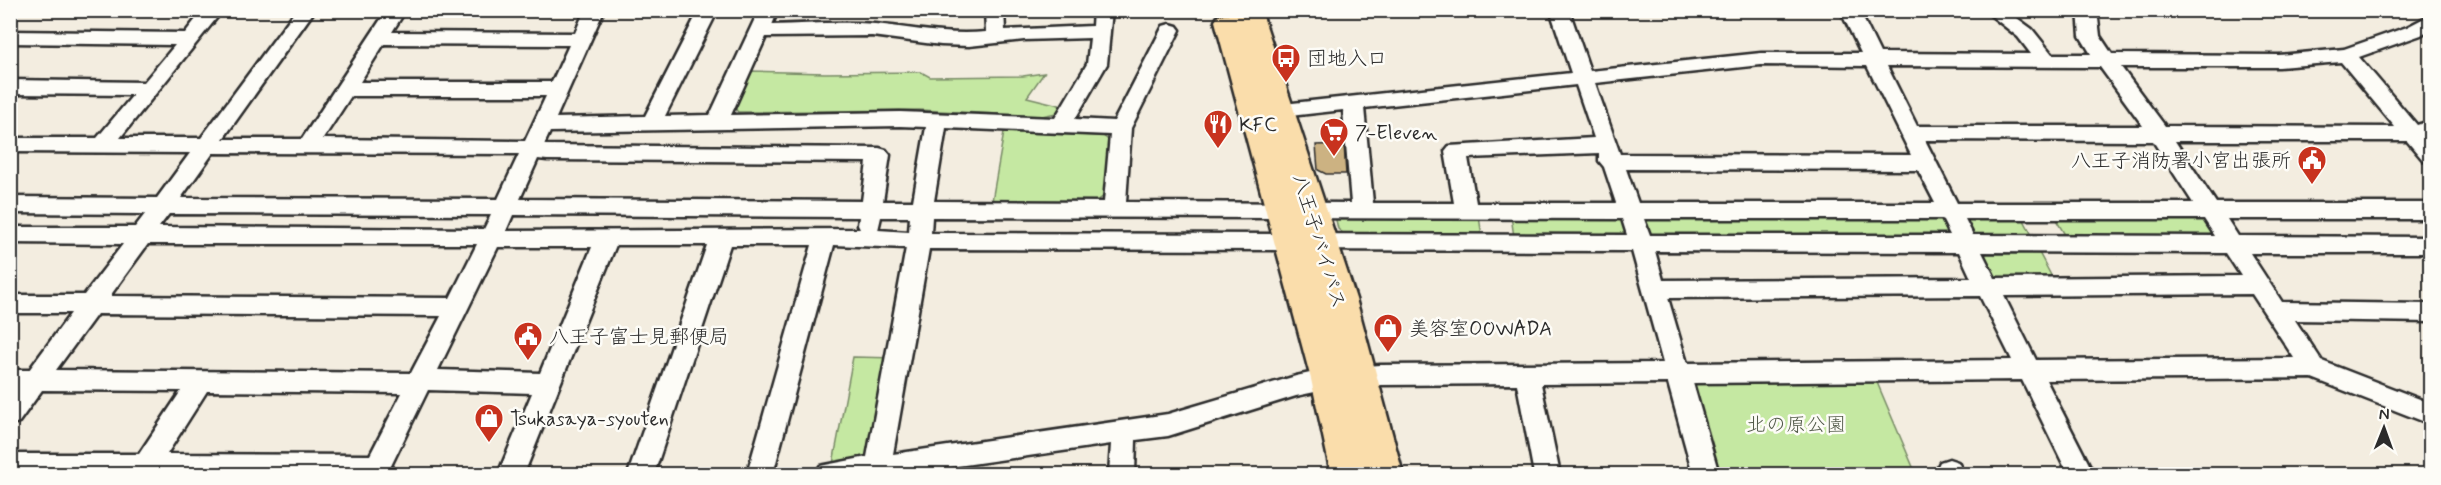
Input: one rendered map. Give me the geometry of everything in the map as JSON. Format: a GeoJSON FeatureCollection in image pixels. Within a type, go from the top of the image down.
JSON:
{"type":"FeatureCollection","features":[{"type":"Feature","properties":{"kind":"highway"},"geometry":{"type":"LineString","coordinates":[[1210,10],[1249,96]]}},
{"type":"Feature","properties":{"kind":"highway","name":"八王子バイパス"},"geometry":{"type":"LineString","coordinates":[[1226,10],[1249,96],[1300,226],[1344,377],[1384,474]]}},
{"type":"Feature","properties":{"kind":"highway","name":"八王子バイパス"},"geometry":{"type":"LineString","coordinates":[[1247,10],[1281,110],[1300,226]]}},
{"type":"Feature","properties":{"kind":"highway"},"geometry":{"type":"LineString","coordinates":[[1263,10],[1281,110]]}},
{"type":"Feature","properties":{"kind":"highway","name":"八王子バイパス"},"geometry":{"type":"LineString","coordinates":[[1344,377],[1350,474]]}},
{"type":"Feature","properties":{"kind":"street"},"geometry":{"type":"LineString","coordinates":[[104,145],[214,10]]}},
{"type":"Feature","properties":{"kind":"street"},"geometry":{"type":"LineString","coordinates":[[10,415],[306,10]]}},
{"type":"Feature","properties":{"kind":"street"},"geometry":{"type":"LineString","coordinates":[[308,146],[397,10]]}},
{"type":"Feature","properties":{"kind":"street"},"geometry":{"type":"LineString","coordinates":[[10,465],[377,470],[534,150],[595,10]]}},
{"type":"Feature","properties":{"kind":"street"},"geometry":{"type":"LineString","coordinates":[[651,124],[709,10]]}},
{"type":"Feature","properties":{"kind":"street"},"geometry":{"type":"LineString","coordinates":[[717,123],[770,10]]}},
{"type":"Feature","properties":{"kind":"street"},"geometry":{"type":"LineString","coordinates":[[994,10],[996,37]]}},
{"type":"Feature","properties":{"kind":"street"},"geometry":{"type":"LineString","coordinates":[[1061,125],[1097,64],[1102,10]]}},
{"type":"Feature","properties":{"kind":"street"},"geometry":{"type":"LineString","coordinates":[[1559,10],[1607,153],[1641,242],[1706,474]]}},
{"type":"Feature","properties":{"kind":"street"},"geometry":{"type":"LineString","coordinates":[[1849,10],[2081,474]]}},
{"type":"Feature","properties":{"kind":"street"},"geometry":{"type":"LineString","coordinates":[[1993,10],[2025,33],[2047,61]]}},
{"type":"Feature","properties":{"kind":"street"},"geometry":{"type":"LineString","coordinates":[[2087,10],[2090,36],[2159,133],[2207,210],[2313,368]]}},
{"type":"Feature","properties":{"kind":"street"},"geometry":{"type":"LineString","coordinates":[[1281,110],[1761,59],[2108,63],[2279,62],[2346,55],[2414,31],[2430,21]]}},
{"type":"Feature","properties":{"kind":"street"},"geometry":{"type":"LineString","coordinates":[[760,31],[872,30],[941,39],[969,40],[1101,32]]}},
{"type":"Feature","properties":{"kind":"street"},"geometry":{"type":"LineString","coordinates":[[1114,209],[1120,128],[1170,30]]}},
{"type":"Feature","properties":{"kind":"street"},"geometry":{"type":"LineString","coordinates":[[10,37],[190,39]]}},
{"type":"Feature","properties":{"kind":"street"},"geometry":{"type":"LineString","coordinates":[[380,38],[582,39]]}},
{"type":"Feature","properties":{"kind":"street"},"geometry":{"type":"LineString","coordinates":[[2346,55],[2421,131],[2430,155]]}},
{"type":"Feature","properties":{"kind":"street"},"geometry":{"type":"LineString","coordinates":[[10,87],[150,89]]}},
{"type":"Feature","properties":{"kind":"street"},"geometry":{"type":"LineString","coordinates":[[346,90],[560,89]]}},
{"type":"Feature","properties":{"kind":"street"},"geometry":{"type":"LineString","coordinates":[[1353,103],[1363,211]]}},
{"type":"Feature","properties":{"kind":"street"},"geometry":{"type":"LineString","coordinates":[[545,125],[854,119],[1120,128]]}},
{"type":"Feature","properties":{"kind":"street"},"geometry":{"type":"LineString","coordinates":[[865,471],[919,241],[937,122]]}},
{"type":"Feature","properties":{"kind":"street"},"geometry":{"type":"LineString","coordinates":[[1912,134],[2421,131]]}},
{"type":"Feature","properties":{"kind":"street"},"geometry":{"type":"LineString","coordinates":[[10,145],[518,147],[547,153],[879,155],[866,237]]}},
{"type":"Feature","properties":{"kind":"street"},"geometry":{"type":"LineString","coordinates":[[1466,211],[1456,151],[1607,153],[1926,163]]}},
{"type":"Feature","properties":{"kind":"street"},"geometry":{"type":"LineString","coordinates":[[10,205],[872,210],[1114,209],[1300,226],[1641,242],[2430,245]]}},
{"type":"Feature","properties":{"kind":"street"},"geometry":{"type":"LineString","coordinates":[[2342,210],[2368,245]]}},
{"type":"Feature","properties":{"kind":"street"},"geometry":{"type":"LineString","coordinates":[[10,235],[476,236],[491,239],[866,237],[919,241],[1300,226],[1363,211],[2430,211]]}},
{"type":"Feature","properties":{"kind":"street"},"geometry":{"type":"LineString","coordinates":[[511,474],[608,237]]}},
{"type":"Feature","properties":{"kind":"street"},"geometry":{"type":"LineString","coordinates":[[641,474],[721,238]]}},
{"type":"Feature","properties":{"kind":"street"},"geometry":{"type":"LineString","coordinates":[[760,474],[825,238]]}},
{"type":"Feature","properties":{"kind":"street"},"geometry":{"type":"LineString","coordinates":[[1653,289],[2258,285]]}},
{"type":"Feature","properties":{"kind":"street"},"geometry":{"type":"LineString","coordinates":[[10,304],[457,307]]}},
{"type":"Feature","properties":{"kind":"street"},"geometry":{"type":"LineString","coordinates":[[2275,311],[2430,313]]}},
{"type":"Feature","properties":{"kind":"street"},"geometry":{"type":"LineString","coordinates":[[829,474],[865,471],[1168,426],[1296,386],[1344,377],[2313,368],[2430,414]]}},
{"type":"Feature","properties":{"kind":"street"},"geometry":{"type":"LineString","coordinates":[[1527,374],[1547,474]]}},
{"type":"Feature","properties":{"kind":"street"},"geometry":{"type":"LineString","coordinates":[[10,380],[548,383]]}},
{"type":"Feature","properties":{"kind":"street"},"geometry":{"type":"LineString","coordinates":[[146,466],[200,382]]}},
{"type":"Feature","properties":{"kind":"street"},"geometry":{"type":"LineString","coordinates":[[1122,474],[1124,433]]}},
{"type":"Feature","properties":{"kind":"green space"},"geometry":{"type":"Polygon","coordinates":[[[749,71],[921,72],[930,77],[1023,76],[1044,73],[1027,97],[1063,106],[1056,113],[1042,116],[919,110],[738,112],[732,105],[749,71]]]}},
{"type":"Feature","properties":{"kind":"green space"},"geometry":{"type":"Polygon","coordinates":[[[1004,132],[1103,136],[1111,142],[1108,193],[1097,201],[992,201],[1004,132]]]}},
{"type":"Feature","properties":{"kind":"green space"},"geometry":{"type":"Polygon","coordinates":[[[1343,215],[2197,216],[2217,233],[2212,240],[1348,237],[1338,229],[1336,220],[1343,215]],[[1479,216],[1482,237],[1514,237],[1511,216],[1479,216]],[[2023,218],[2034,239],[2067,238],[2055,218],[2023,218]]]}},
{"type":"Feature","properties":{"kind":"green space"},"geometry":{"type":"Polygon","coordinates":[[[1990,248],[2037,249],[2054,281],[2002,281],[1993,277],[1984,257],[1990,248]]]}},
{"type":"Feature","properties":{"kind":"green space"},"geometry":{"type":"Polygon","coordinates":[[[853,357],[897,358],[878,467],[831,474],[853,357]]]}},
{"type":"Feature","properties":{"kind":"green space","name":"北の原公園"},"geometry":{"type":"Polygon","coordinates":[[[1677,373],[1873,373],[1916,474],[1706,474],[1677,373]]]}},
{"type":"Feature","properties":{"kind":"building","name":"7-Eleven"},"geometry":{"type":"Polygon","coordinates":[[[1344,144],[1346,174],[1326,174],[1318,170],[1316,145],[1344,144]]]}},
{"type":"Feature","properties":{"kind":"place","name":"団地入口"},"geometry":{"type":"Point","coordinates":[1286,84]}},
{"type":"Feature","properties":{"kind":"place","name":"KFC"},"geometry":{"type":"Point","coordinates":[1218,150]}},
{"type":"Feature","properties":{"kind":"place","name":"7-Eleven"},"geometry":{"type":"Point","coordinates":[1334,158]}},
{"type":"Feature","properties":{"kind":"place","name":"八王子消防署小宮出張所"},"geometry":{"type":"Point","coordinates":[2312,186]}},
{"type":"Feature","properties":{"kind":"place","name":"美容室OOWADA"},"geometry":{"type":"Point","coordinates":[1388,354]}},
{"type":"Feature","properties":{"kind":"place","name":"八王子富士見郵便局"},"geometry":{"type":"Point","coordinates":[528,362]}},
{"type":"Feature","properties":{"kind":"place","name":"Tsukasaya-syouten"},"geometry":{"type":"Point","coordinates":[489,444]}}]}
